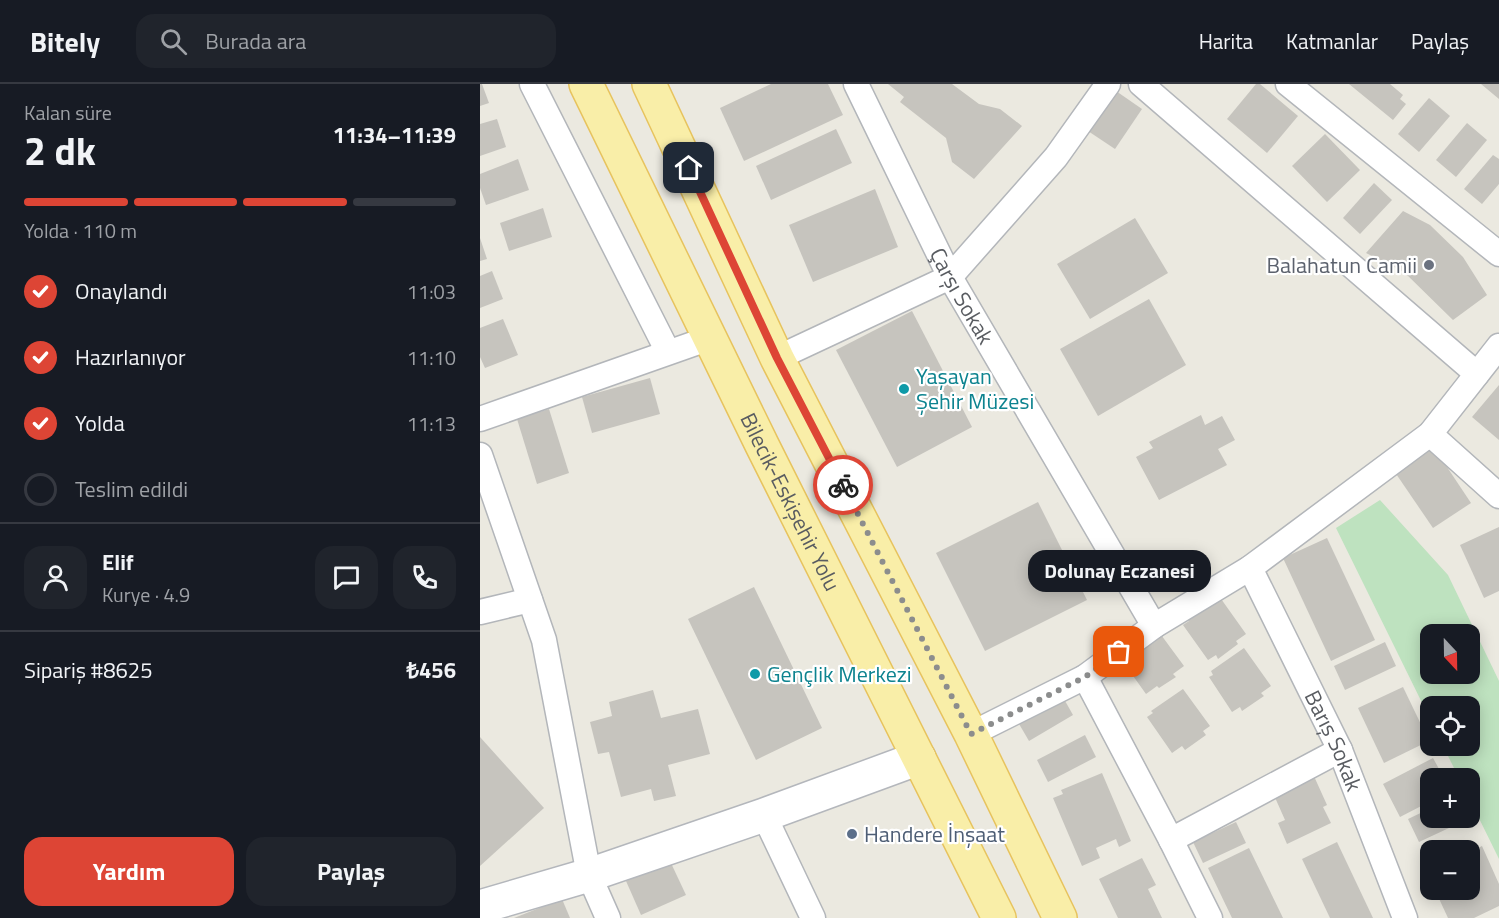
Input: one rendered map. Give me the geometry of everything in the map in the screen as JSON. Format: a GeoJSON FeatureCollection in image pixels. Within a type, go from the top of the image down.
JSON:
{"type":"FeatureCollection","features":[{"type":"Feature","properties":{"kind":"main road","name":"Bilecik-Eskişehir Yolu"},"geometry":{"type":"LineString","coordinates":[[586,84],[999,918]]}},
{"type":"Feature","properties":{"kind":"main road"},"geometry":{"type":"LineString","coordinates":[[650,84],[777,358],[971,734],[1060,918]]}},
{"type":"Feature","properties":{"kind":"street"},"geometry":{"type":"LineString","coordinates":[[532,84],[669,352]]}},
{"type":"Feature","properties":{"kind":"street","name":"Çarşı Sokak"},"geometry":{"type":"LineString","coordinates":[[856,84],[950,277],[1154,626]]}},
{"type":"Feature","properties":{"kind":"street"},"geometry":{"type":"LineString","coordinates":[[777,358],[950,277],[1056,157],[1108,84]]}},
{"type":"Feature","properties":{"kind":"street"},"geometry":{"type":"LineString","coordinates":[[1141,84],[1477,374]]}},
{"type":"Feature","properties":{"kind":"street"},"geometry":{"type":"LineString","coordinates":[[1288,84],[1499,254]]}},
{"type":"Feature","properties":{"kind":"street"},"geometry":{"type":"LineString","coordinates":[[480,418],[710,338]]}},
{"type":"Feature","properties":{"kind":"street"},"geometry":{"type":"LineString","coordinates":[[971,734],[1085,677],[1154,626],[1250,568],[1430,434],[1499,346]]}},
{"type":"Feature","properties":{"kind":"street"},"geometry":{"type":"LineString","coordinates":[[1430,434],[1499,496]]}},
{"type":"Feature","properties":{"kind":"street"},"geometry":{"type":"LineString","coordinates":[[480,455],[544,640],[589,875],[608,918]]}},
{"type":"Feature","properties":{"kind":"street","name":"Barış Sokak"},"geometry":{"type":"LineString","coordinates":[[1250,568],[1340,750],[1405,918]]}},
{"type":"Feature","properties":{"kind":"street"},"geometry":{"type":"LineString","coordinates":[[480,612],[530,600]]}},
{"type":"Feature","properties":{"kind":"street"},"geometry":{"type":"LineString","coordinates":[[1085,677],[1210,918]]}},
{"type":"Feature","properties":{"kind":"street"},"geometry":{"type":"LineString","coordinates":[[1171,840],[1340,750]]}},
{"type":"Feature","properties":{"kind":"street"},"geometry":{"type":"LineString","coordinates":[[480,907],[589,875],[764,815],[919,758]]}},
{"type":"Feature","properties":{"kind":"street"},"geometry":{"type":"LineString","coordinates":[[764,815],[813,918]]}},
{"type":"Feature","properties":{"kind":"green space"},"geometry":{"type":"Polygon","coordinates":[[[1380,500],[1448,575],[1472,624],[1420,624],[1420,684],[1480,684],[1480,642],[1499,681],[1499,859],[1480,820],[1480,768],[1454,768],[1448,756],[1480,756],[1480,696],[1420,696],[1420,699],[1336,528],[1380,500]]]}},
{"type":"Feature","properties":{"kind":"building"},"geometry":{"type":"Polygon","coordinates":[[[480,84],[482,84],[489,103],[480,106],[480,84]]]}},
{"type":"Feature","properties":{"kind":"building"},"geometry":{"type":"Polygon","coordinates":[[[771,84],[828,84],[843,115],[744,161],[720,108],[771,84]]]}},
{"type":"Feature","properties":{"kind":"building"},"geometry":{"type":"Polygon","coordinates":[[[888,84],[952,84],[979,104],[1000,109],[1022,126],[974,179],[952,162],[946,138],[900,102],[904,97],[888,84]]]}},
{"type":"Feature","properties":{"kind":"building"},"geometry":{"type":"Polygon","coordinates":[[[1256,84],[1260,84],[1298,116],[1267,153],[1227,119],[1256,84]]]}},
{"type":"Feature","properties":{"kind":"building"},"geometry":{"type":"Polygon","coordinates":[[[1349,84],[1390,84],[1403,95],[1400,99],[1406,104],[1393,120],[1349,84]]]}},
{"type":"Feature","properties":{"kind":"building"},"geometry":{"type":"Polygon","coordinates":[[[1481,84],[1499,84],[1499,99],[1481,84]]]}},
{"type":"Feature","properties":{"kind":"building"},"geometry":{"type":"Polygon","coordinates":[[[1116,91],[1142,109],[1115,149],[1088,131],[1116,91]]]}},
{"type":"Feature","properties":{"kind":"building"},"geometry":{"type":"Polygon","coordinates":[[[1429,98],[1450,116],[1419,152],[1398,134],[1429,98]]]}},
{"type":"Feature","properties":{"kind":"building"},"geometry":{"type":"Polygon","coordinates":[[[497,119],[506,147],[480,156],[480,124],[497,119]]]}},
{"type":"Feature","properties":{"kind":"building"},"geometry":{"type":"Polygon","coordinates":[[[1467,123],[1487,140],[1456,177],[1436,160],[1467,123]]]}},
{"type":"Feature","properties":{"kind":"building"},"geometry":{"type":"Polygon","coordinates":[[[836,129],[852,163],[771,200],[756,166],[836,129]]]}},
{"type":"Feature","properties":{"kind":"building"},"geometry":{"type":"Polygon","coordinates":[[[1325,134],[1360,170],[1327,202],[1292,166],[1325,134]]]}},
{"type":"Feature","properties":{"kind":"building"},"geometry":{"type":"Polygon","coordinates":[[[1493,155],[1499,159],[1499,184],[1482,204],[1464,189],[1493,155]]]}},
{"type":"Feature","properties":{"kind":"building"},"geometry":{"type":"Polygon","coordinates":[[[518,159],[529,190],[486,205],[480,188],[480,174],[518,159]]]}},
{"type":"Feature","properties":{"kind":"building"},"geometry":{"type":"Polygon","coordinates":[[[1374,183],[1392,200],[1360,234],[1343,218],[1374,183]]]}},
{"type":"Feature","properties":{"kind":"building"},"geometry":{"type":"Polygon","coordinates":[[[875,189],[898,247],[813,282],[789,225],[875,189]]]}},
{"type":"Feature","properties":{"kind":"building"},"geometry":{"type":"Polygon","coordinates":[[[543,208],[552,237],[509,251],[500,223],[543,208]]]}},
{"type":"Feature","properties":{"kind":"building","name":"Balahatun Camii"},"geometry":{"type":"Polygon","coordinates":[[[1403,211],[1430,225],[1463,257],[1487,295],[1453,320],[1404,272],[1366,253],[1403,211]]]}},
{"type":"Feature","properties":{"kind":"building"},"geometry":{"type":"Polygon","coordinates":[[[1135,218],[1168,273],[1090,319],[1057,264],[1135,218]]]}},
{"type":"Feature","properties":{"kind":"building"},"geometry":{"type":"Polygon","coordinates":[[[480,238],[487,259],[480,261],[480,238]]]}},
{"type":"Feature","properties":{"kind":"building"},"geometry":{"type":"Polygon","coordinates":[[[492,271],[503,299],[480,308],[480,276],[492,271]]]}},
{"type":"Feature","properties":{"kind":"building"},"geometry":{"type":"Polygon","coordinates":[[[1149,299],[1186,365],[1098,416],[1060,349],[1149,299]]]}},
{"type":"Feature","properties":{"kind":"building","name":"Yaşayan Şehir Müzesi"},"geometry":{"type":"Polygon","coordinates":[[[912,311],[972,427],[897,467],[836,350],[912,311]]]}},
{"type":"Feature","properties":{"kind":"building"},"geometry":{"type":"Polygon","coordinates":[[[503,319],[518,355],[485,368],[480,357],[480,328],[503,319]]]}},
{"type":"Feature","properties":{"kind":"building"},"geometry":{"type":"Polygon","coordinates":[[[650,378],[660,414],[592,433],[582,397],[650,378]]]}},
{"type":"Feature","properties":{"kind":"building"},"geometry":{"type":"Polygon","coordinates":[[[1499,385],[1499,440],[1472,417],[1499,385]]]}},
{"type":"Feature","properties":{"kind":"building"},"geometry":{"type":"Polygon","coordinates":[[[549,409],[569,473],[537,484],[517,419],[549,409]]]}},
{"type":"Feature","properties":{"kind":"building"},"geometry":{"type":"Polygon","coordinates":[[[1201,415],[1205,425],[1222,416],[1235,440],[1218,449],[1227,465],[1159,500],[1136,457],[1153,448],[1149,442],[1201,415]]]}},
{"type":"Feature","properties":{"kind":"building"},"geometry":{"type":"Polygon","coordinates":[[[1429,440],[1471,503],[1433,528],[1390,465],[1429,440]]]}},
{"type":"Feature","properties":{"kind":"building"},"geometry":{"type":"Polygon","coordinates":[[[1038,502],[1087,600],[985,651],[936,553],[1038,502]]]}},
{"type":"Feature","properties":{"kind":"building"},"geometry":{"type":"Polygon","coordinates":[[[1499,527],[1499,591],[1484,598],[1460,545],[1499,527]]]}},
{"type":"Feature","properties":{"kind":"building"},"geometry":{"type":"Polygon","coordinates":[[[1327,538],[1375,640],[1331,661],[1283,558],[1327,538]]]}},
{"type":"Feature","properties":{"kind":"building","name":"Gençlik Merkezi"},"geometry":{"type":"Polygon","coordinates":[[[754,587],[822,728],[756,760],[688,619],[754,587]]]}},
{"type":"Feature","properties":{"kind":"building"},"geometry":{"type":"Polygon","coordinates":[[[1219,596],[1246,634],[1236,641],[1238,644],[1218,659],[1216,655],[1208,660],[1183,625],[1189,621],[1187,619],[1219,596]]]}},
{"type":"Feature","properties":{"kind":"building"},"geometry":{"type":"Polygon","coordinates":[[[1156,628],[1184,666],[1173,674],[1176,677],[1146,694],[1121,659],[1156,628]]]}},
{"type":"Feature","properties":{"kind":"building"},"geometry":{"type":"Polygon","coordinates":[[[1385,642],[1396,666],[1345,690],[1334,666],[1385,642]]]}},
{"type":"Feature","properties":{"kind":"building"},"geometry":{"type":"Polygon","coordinates":[[[1244,648],[1271,686],[1261,693],[1264,696],[1242,711],[1240,707],[1232,712],[1209,677],[1213,675],[1211,671],[1244,648]]]}},
{"type":"Feature","properties":{"kind":"building"},"geometry":{"type":"Polygon","coordinates":[[[1403,687],[1420,722],[1420,745],[1384,763],[1358,708],[1403,687]]]}},
{"type":"Feature","properties":{"kind":"building"},"geometry":{"type":"Polygon","coordinates":[[[1183,689],[1210,726],[1203,731],[1206,735],[1185,750],[1182,746],[1172,753],[1147,717],[1153,713],[1151,711],[1183,689]]]}},
{"type":"Feature","properties":{"kind":"building"},"geometry":{"type":"Polygon","coordinates":[[[653,690],[661,718],[698,709],[710,754],[668,765],[676,796],[654,801],[651,789],[621,797],[609,752],[598,754],[590,722],[612,716],[609,702],[653,690]]]}},
{"type":"Feature","properties":{"kind":"building"},"geometry":{"type":"Polygon","coordinates":[[[1060,692],[1073,715],[1029,741],[1015,717],[1060,692]]]}},
{"type":"Feature","properties":{"kind":"building"},"geometry":{"type":"Polygon","coordinates":[[[1085,735],[1096,757],[1048,782],[1037,760],[1085,735]]]}},
{"type":"Feature","properties":{"kind":"building"},"geometry":{"type":"Polygon","coordinates":[[[480,737],[544,808],[480,866],[480,737]]]}},
{"type":"Feature","properties":{"kind":"building"},"geometry":{"type":"Polygon","coordinates":[[[1433,758],[1438,768],[1420,768],[1420,807],[1400,817],[1383,784],[1433,758]]]}},
{"type":"Feature","properties":{"kind":"building"},"geometry":{"type":"Polygon","coordinates":[[[1102,773],[1131,841],[1119,847],[1116,839],[1096,848],[1100,858],[1082,866],[1053,798],[1063,794],[1061,790],[1102,773]]]}},
{"type":"Feature","properties":{"kind":"building"},"geometry":{"type":"Polygon","coordinates":[[[1313,774],[1327,805],[1323,807],[1331,823],[1287,844],[1278,823],[1285,820],[1273,793],[1313,774]]]}},
{"type":"Feature","properties":{"kind":"building"},"geometry":{"type":"Polygon","coordinates":[[[1420,813],[1420,828],[1449,828],[1419,842],[1408,819],[1420,813]]]}},
{"type":"Feature","properties":{"kind":"building"},"geometry":{"type":"Polygon","coordinates":[[[1236,822],[1246,843],[1203,863],[1193,842],[1236,822]]]}},
{"type":"Feature","properties":{"kind":"building"},"geometry":{"type":"Polygon","coordinates":[[[1337,842],[1373,918],[1330,918],[1302,859],[1337,842]]]}},
{"type":"Feature","properties":{"kind":"building"},"geometry":{"type":"Polygon","coordinates":[[[1482,846],[1499,884],[1499,906],[1474,918],[1448,918],[1440,900],[1480,900],[1480,847],[1482,846]]]}},
{"type":"Feature","properties":{"kind":"building"},"geometry":{"type":"Polygon","coordinates":[[[1249,848],[1283,918],[1232,918],[1208,868],[1249,848]]]}},
{"type":"Feature","properties":{"kind":"building"},"geometry":{"type":"Polygon","coordinates":[[[1142,858],[1156,885],[1148,889],[1162,918],[1118,918],[1099,879],[1142,858]]]}},
{"type":"Feature","properties":{"kind":"building"},"geometry":{"type":"Polygon","coordinates":[[[670,861],[686,895],[641,915],[626,881],[670,861]]]}},
{"type":"Feature","properties":{"kind":"building"},"geometry":{"type":"Polygon","coordinates":[[[562,899],[570,918],[514,918],[562,899]]]}},
{"type":"Feature","properties":{"kind":"way so far"},"geometry":{"type":"LineString","coordinates":[[843,485],[971,734],[1085,677],[1119,652]]}},
{"type":"Feature","properties":{"kind":"place","name":"Balahatun Camii"},"geometry":{"type":"Point","coordinates":[1429,265]}},
{"type":"Feature","properties":{"kind":"place","name":"Yaşayan Şehir Müzesi"},"geometry":{"type":"Point","coordinates":[904,389]}},
{"type":"Feature","properties":{"kind":"place","name":"Dolunay Eczanesi"},"geometry":{"type":"Point","coordinates":[1119,652]}},
{"type":"Feature","properties":{"kind":"place","name":"Gençlik Merkezi"},"geometry":{"type":"Point","coordinates":[755,674]}},
{"type":"Feature","properties":{"kind":"place","name":"Handere İnşaat"},"geometry":{"type":"Point","coordinates":[852,834]}},
{"type":"Feature","properties":{"kind":"route"},"geometry":{"type":"LineString","coordinates":[[689,168],[777,358],[843,485]]}}]}
